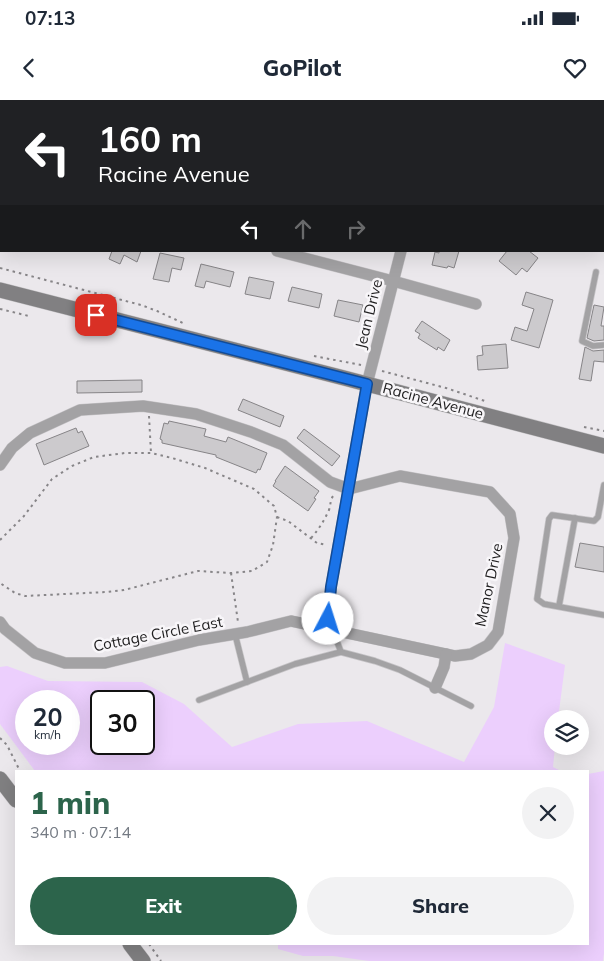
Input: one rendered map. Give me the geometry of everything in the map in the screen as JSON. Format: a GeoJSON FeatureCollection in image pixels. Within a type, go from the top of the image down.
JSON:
{"type":"FeatureCollection","features":[{"type":"Feature","properties":{"kind":"main road","name":"Racine Avenue"},"geometry":{"type":"LineString","coordinates":[[0,290],[604,446]]}},
{"type":"Feature","properties":{"kind":"main road"},"geometry":{"type":"LineString","coordinates":[[0,778],[15,799]]}},
{"type":"Feature","properties":{"kind":"main road"},"geometry":{"type":"LineString","coordinates":[[131,945],[143,961]]}},
{"type":"Feature","properties":{"kind":"street"},"geometry":{"type":"LineString","coordinates":[[281,252],[476,304]]}},
{"type":"Feature","properties":{"kind":"street","name":"Jean Drive"},"geometry":{"type":"LineString","coordinates":[[333,631],[328,619],[331,587],[367,384],[401,252]]}},
{"type":"Feature","properties":{"kind":"street"},"geometry":{"type":"LineString","coordinates":[[0,465],[12,448],[30,433],[80,410],[148,406],[196,414],[251,432],[282,445],[330,482],[348,492]]}},
{"type":"Feature","properties":{"kind":"street","name":"Manor Drive"},"geometry":{"type":"LineString","coordinates":[[333,631],[454,656],[470,654],[488,645],[498,632],[514,538],[510,514],[490,492],[400,476],[348,492]]}},
{"type":"Feature","properties":{"kind":"street","name":"Cottage Circle East"},"geometry":{"type":"LineString","coordinates":[[0,622],[5,629],[35,653],[65,664],[105,663],[199,640],[238,634],[291,621],[333,631]]}},
{"type":"Feature","properties":{"kind":"street"},"geometry":{"type":"LineString","coordinates":[[435,688],[444,667],[446,654]]}},
{"type":"Feature","properties":{"kind":"lane"},"geometry":{"type":"LineString","coordinates":[[596,272],[582,342],[593,346],[604,345]]}},
{"type":"Feature","properties":{"kind":"lane"},"geometry":{"type":"LineString","coordinates":[[604,485],[598,517],[594,521],[552,515],[549,519],[537,599],[544,604],[604,615]]}},
{"type":"Feature","properties":{"kind":"lane"},"geometry":{"type":"LineString","coordinates":[[559,606],[575,518]]}},
{"type":"Feature","properties":{"kind":"lane"},"geometry":{"type":"LineString","coordinates":[[333,631],[341,652]]}},
{"type":"Feature","properties":{"kind":"lane"},"geometry":{"type":"LineString","coordinates":[[238,634],[247,682]]}},
{"type":"Feature","properties":{"kind":"lane"},"geometry":{"type":"LineString","coordinates":[[198,700],[295,664],[341,652],[400,670],[470,706]]}},
{"type":"Feature","properties":{"kind":"path"},"geometry":{"type":"LineString","coordinates":[[0,268],[140,305],[190,326]]}},
{"type":"Feature","properties":{"kind":"path"},"geometry":{"type":"LineString","coordinates":[[0,309],[29,316]]}},
{"type":"Feature","properties":{"kind":"path"},"geometry":{"type":"LineString","coordinates":[[309,356],[358,365]]}},
{"type":"Feature","properties":{"kind":"path"},"geometry":{"type":"LineString","coordinates":[[389,373],[446,388],[488,402]]}},
{"type":"Feature","properties":{"kind":"path"},"geometry":{"type":"LineString","coordinates":[[148,406],[151,453]]}},
{"type":"Feature","properties":{"kind":"path"},"geometry":{"type":"LineString","coordinates":[[577,425],[604,431]]}},
{"type":"Feature","properties":{"kind":"path"},"geometry":{"type":"LineString","coordinates":[[0,540],[24,516],[52,479],[72,466],[94,457],[125,453],[151,453],[205,468],[254,489],[274,506],[278,517],[273,546],[267,562],[252,571],[231,573],[198,571],[124,590],[25,596],[15,593],[0,583]]}},
{"type":"Feature","properties":{"kind":"path"},"geometry":{"type":"LineString","coordinates":[[311,538],[321,526],[330,507],[331,498],[336,493],[348,492]]}},
{"type":"Feature","properties":{"kind":"path"},"geometry":{"type":"LineString","coordinates":[[278,517],[288,521],[317,543],[338,547]]}},
{"type":"Feature","properties":{"kind":"path"},"geometry":{"type":"LineString","coordinates":[[231,573],[238,634]]}},
{"type":"Feature","properties":{"kind":"path"},"geometry":{"type":"LineString","coordinates":[[0,738],[7,745],[20,770]]}},
{"type":"Feature","properties":{"kind":"path"},"geometry":{"type":"LineString","coordinates":[[150,945],[161,961]]}},
{"type":"Feature","properties":{"kind":"shaded area"},"geometry":{"type":"Polygon","coordinates":[[[505,643],[565,665],[559,710],[544,710],[544,755],[554,755],[553,767],[559,770],[34,770],[23,755],[80,755],[80,690],[15,690],[15,744],[0,724],[0,667],[7,666],[48,681],[142,682],[184,704],[232,747],[298,724],[367,721],[464,762],[494,707],[505,643]]]}},
{"type":"Feature","properties":{"kind":"shaded area"},"geometry":{"type":"Polygon","coordinates":[[[604,771],[603,961],[369,961],[333,956],[303,956],[278,949],[278,945],[589,945],[589,774],[604,771]]]}},
{"type":"Feature","properties":{"kind":"building"},"geometry":{"type":"Polygon","coordinates":[[[112,252],[141,252],[137,262],[124,255],[120,264],[109,259],[112,252]]]}},
{"type":"Feature","properties":{"kind":"building"},"geometry":{"type":"Polygon","coordinates":[[[435,252],[459,252],[454,268],[432,265],[435,252]]]}},
{"type":"Feature","properties":{"kind":"building"},"geometry":{"type":"Polygon","coordinates":[[[506,252],[530,252],[538,258],[527,272],[522,268],[516,275],[499,261],[506,252]]]}},
{"type":"Feature","properties":{"kind":"building"},"geometry":{"type":"Polygon","coordinates":[[[160,253],[184,258],[181,270],[172,268],[169,282],[153,279],[160,253]]]}},
{"type":"Feature","properties":{"kind":"building"},"geometry":{"type":"Polygon","coordinates":[[[201,264],[234,272],[230,287],[206,281],[204,288],[195,286],[201,264]]]}},
{"type":"Feature","properties":{"kind":"building"},"geometry":{"type":"Polygon","coordinates":[[[249,277],[274,282],[270,299],[245,294],[249,277]]]}},
{"type":"Feature","properties":{"kind":"building"},"geometry":{"type":"Polygon","coordinates":[[[292,287],[322,294],[319,308],[288,301],[292,287]]]}},
{"type":"Feature","properties":{"kind":"building"},"geometry":{"type":"Polygon","coordinates":[[[526,292],[553,300],[539,348],[511,340],[515,327],[527,331],[534,309],[522,305],[526,292]]]}},
{"type":"Feature","properties":{"kind":"building"},"geometry":{"type":"Polygon","coordinates":[[[338,300],[363,305],[359,322],[334,316],[338,300]]]}},
{"type":"Feature","properties":{"kind":"building"},"geometry":{"type":"Polygon","coordinates":[[[594,305],[604,307],[601,326],[604,326],[604,340],[594,341],[587,338],[594,305]]]}},
{"type":"Feature","properties":{"kind":"building"},"geometry":{"type":"Polygon","coordinates":[[[422,321],[450,340],[444,351],[438,347],[437,350],[418,338],[420,334],[415,331],[422,321]]]}},
{"type":"Feature","properties":{"kind":"building"},"geometry":{"type":"Polygon","coordinates":[[[506,344],[508,368],[478,370],[477,356],[483,355],[482,346],[506,344]]]}},
{"type":"Feature","properties":{"kind":"building"},"geometry":{"type":"Polygon","coordinates":[[[585,347],[593,351],[604,350],[604,362],[594,361],[591,381],[579,379],[585,347]]]}},
{"type":"Feature","properties":{"kind":"building"},"geometry":{"type":"Polygon","coordinates":[[[142,380],[142,392],[77,393],[77,381],[142,380]]]}},
{"type":"Feature","properties":{"kind":"building"},"geometry":{"type":"Polygon","coordinates":[[[243,399],[284,416],[280,427],[238,410],[243,399]]]}},
{"type":"Feature","properties":{"kind":"building"},"geometry":{"type":"Polygon","coordinates":[[[169,421],[206,429],[204,436],[226,442],[228,437],[267,453],[260,470],[258,469],[256,473],[216,457],[216,455],[162,443],[160,439],[164,423],[168,424],[169,421]]]}},
{"type":"Feature","properties":{"kind":"building"},"geometry":{"type":"Polygon","coordinates":[[[76,428],[78,433],[82,431],[89,446],[44,465],[36,444],[76,428]]]}},
{"type":"Feature","properties":{"kind":"building"},"geometry":{"type":"Polygon","coordinates":[[[304,429],[340,456],[332,466],[297,438],[304,429]]]}},
{"type":"Feature","properties":{"kind":"building"},"geometry":{"type":"Polygon","coordinates":[[[285,466],[319,491],[308,511],[273,486],[285,466]]]}},
{"type":"Feature","properties":{"kind":"building"},"geometry":{"type":"Polygon","coordinates":[[[580,543],[604,547],[604,572],[575,567],[580,543]]]}},
{"type":"Feature","properties":{"kind":"route"},"geometry":{"type":"LineString","coordinates":[[96,315],[367,384],[331,587],[328,619]]}}]}
